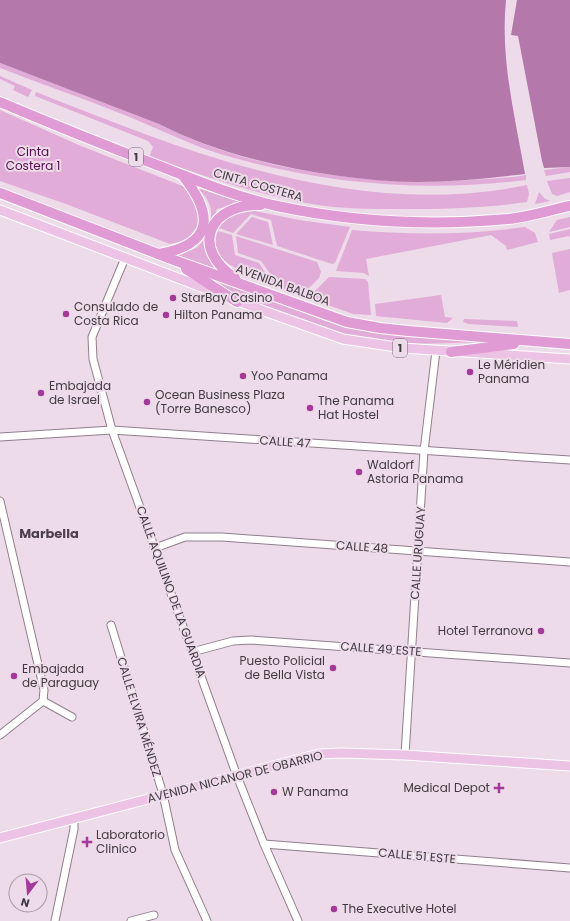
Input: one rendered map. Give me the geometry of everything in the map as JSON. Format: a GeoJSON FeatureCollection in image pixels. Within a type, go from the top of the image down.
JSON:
{"type":"FeatureCollection","features":[{"type":"Feature","properties":{"kind":"highway","name":"CINTA COSTERA"},"geometry":{"type":"LineString","coordinates":[[0,102],[182,175],[275,205],[345,217],[443,222],[510,219],[570,206]]}},
{"type":"Feature","properties":{"kind":"highway"},"geometry":{"type":"LineString","coordinates":[[159,254],[173,252],[189,245],[196,238],[203,225],[204,213],[201,203],[182,175]]}},
{"type":"Feature","properties":{"kind":"highway","name":"AVENIDA BALBOA"},"geometry":{"type":"LineString","coordinates":[[0,193],[171,259],[334,318],[380,328],[531,342],[570,344]]}},
{"type":"Feature","properties":{"kind":"highway"},"geometry":{"type":"LineString","coordinates":[[257,289],[238,280],[219,265],[212,253],[210,237],[218,218],[231,209],[244,206],[275,205]]}},
{"type":"Feature","properties":{"kind":"highway"},"geometry":{"type":"LineString","coordinates":[[171,259],[237,302]]}},
{"type":"Feature","properties":{"kind":"highway"},"geometry":{"type":"LineString","coordinates":[[451,352],[531,342]]}},
{"type":"Feature","properties":{"kind":"main road"},"geometry":{"type":"LineString","coordinates":[[0,210],[237,302]]}},
{"type":"Feature","properties":{"kind":"main road","name":"1"},"geometry":{"type":"LineString","coordinates":[[237,302],[317,331],[343,339],[373,345],[436,351],[570,359]]}},
{"type":"Feature","properties":{"kind":"main road","name":"AVENIDA NICANOR DE OBARRIO"},"geometry":{"type":"LineString","coordinates":[[0,838],[319,754],[342,753],[406,755],[570,766]]}},
{"type":"Feature","properties":{"kind":"street","name":"CALLE AQUILINO DE LA GUARDIA"},"geometry":{"type":"LineString","coordinates":[[124,258],[92,337],[93,359],[112,430],[237,776],[264,844],[298,921]]}},
{"type":"Feature","properties":{"kind":"street","name":"CALLE URUGUAY"},"geometry":{"type":"LineString","coordinates":[[406,755],[424,452],[436,351]]}},
{"type":"Feature","properties":{"kind":"street","name":"CALLE 47"},"geometry":{"type":"LineString","coordinates":[[0,437],[112,430],[424,452],[570,460]]}},
{"type":"Feature","properties":{"kind":"street"},"geometry":{"type":"LineString","coordinates":[[0,501],[44,690],[43,701],[0,734]]}},
{"type":"Feature","properties":{"kind":"street"},"geometry":{"type":"LineString","coordinates":[[0,533],[6,527]]}},
{"type":"Feature","properties":{"kind":"street","name":"CALLE 48"},"geometry":{"type":"LineString","coordinates":[[155,548],[185,537],[222,537],[570,562]]}},
{"type":"Feature","properties":{"kind":"street","name":"CALLE ELVIRA MÉNDEZ"},"geometry":{"type":"LineString","coordinates":[[111,625],[163,794],[175,850],[207,921]]}},
{"type":"Feature","properties":{"kind":"street","name":"CALLE 49 ESTE"},"geometry":{"type":"LineString","coordinates":[[192,652],[233,641],[251,640],[570,663]]}},
{"type":"Feature","properties":{"kind":"street"},"geometry":{"type":"LineString","coordinates":[[43,701],[72,717]]}},
{"type":"Feature","properties":{"kind":"street"},"geometry":{"type":"LineString","coordinates":[[55,921],[74,829],[74,818]]}},
{"type":"Feature","properties":{"kind":"street","name":"CALLE 51 ESTE"},"geometry":{"type":"LineString","coordinates":[[264,844],[570,868]]}},
{"type":"Feature","properties":{"kind":"street"},"geometry":{"type":"LineString","coordinates":[[131,921],[154,915]]}},
{"type":"Feature","properties":{"kind":"green space"},"geometry":{"type":"Polygon","coordinates":[[[0,63],[159,124],[195,141],[234,154],[275,165],[317,173],[403,181],[444,181],[505,178],[526,175],[526,180],[448,186],[410,185],[334,179],[296,173],[220,154],[195,145],[122,114],[0,68],[0,63]]]}},
{"type":"Feature","properties":{"kind":"green space"},"geometry":{"type":"Polygon","coordinates":[[[0,76],[32,90],[28,97],[13,90],[15,86],[0,79],[0,76]]]}},
{"type":"Feature","properties":{"kind":"green space"},"geometry":{"type":"Polygon","coordinates":[[[36,92],[154,138],[215,158],[276,175],[338,187],[400,194],[463,194],[527,185],[529,194],[527,202],[495,206],[448,208],[400,209],[334,207],[291,200],[230,184],[149,157],[153,147],[148,141],[35,96],[36,92]]]}},
{"type":"Feature","properties":{"kind":"green space","name":"Cinta Costera 1"},"geometry":{"type":"Polygon","coordinates":[[[0,110],[81,146],[185,187],[200,205],[199,224],[187,240],[170,244],[66,204],[0,181],[0,110]]]}},
{"type":"Feature","properties":{"kind":"green space"},"geometry":{"type":"Polygon","coordinates":[[[570,167],[570,172],[546,176],[544,170],[570,167]]]}},
{"type":"Feature","properties":{"kind":"green space"},"geometry":{"type":"Polygon","coordinates":[[[570,178],[570,192],[557,196],[552,194],[547,181],[570,178]]]}},
{"type":"Feature","properties":{"kind":"green space"},"geometry":{"type":"Polygon","coordinates":[[[195,187],[243,203],[217,209],[205,245],[211,258],[226,275],[166,255],[194,249],[202,242],[208,230],[211,217],[210,206],[204,195],[195,187]]]}},
{"type":"Feature","properties":{"kind":"green space"},"geometry":{"type":"Polygon","coordinates":[[[539,192],[544,198],[550,201],[535,204],[539,192]]]}},
{"type":"Feature","properties":{"kind":"green space"},"geometry":{"type":"Polygon","coordinates":[[[245,209],[299,220],[350,227],[335,263],[332,264],[277,246],[271,220],[251,214],[233,233],[219,228],[230,216],[245,209]]]}},
{"type":"Feature","properties":{"kind":"green space"},"geometry":{"type":"Polygon","coordinates":[[[252,217],[268,222],[273,245],[236,234],[252,217]]]}},
{"type":"Feature","properties":{"kind":"green space"},"geometry":{"type":"Polygon","coordinates":[[[570,217],[570,227],[549,232],[557,220],[570,217]]]}},
{"type":"Feature","properties":{"kind":"green space"},"geometry":{"type":"Polygon","coordinates":[[[525,227],[535,233],[538,242],[507,250],[506,246],[491,235],[366,259],[369,276],[364,273],[336,271],[352,230],[396,233],[460,233],[525,227]]]}},
{"type":"Feature","properties":{"kind":"green space"},"geometry":{"type":"Polygon","coordinates":[[[570,229],[570,237],[550,240],[549,234],[570,229]]]}},
{"type":"Feature","properties":{"kind":"green space"},"geometry":{"type":"Polygon","coordinates":[[[218,231],[232,235],[235,255],[259,263],[267,275],[266,281],[238,269],[222,258],[217,251],[215,242],[218,231]]]}},
{"type":"Feature","properties":{"kind":"green space"},"geometry":{"type":"Polygon","coordinates":[[[236,236],[317,262],[321,272],[319,278],[301,296],[269,283],[271,275],[261,261],[238,253],[236,236]]]}},
{"type":"Feature","properties":{"kind":"green space"},"geometry":{"type":"Polygon","coordinates":[[[570,249],[570,290],[559,293],[552,253],[570,249]]]}},
{"type":"Feature","properties":{"kind":"green space"},"geometry":{"type":"Polygon","coordinates":[[[190,268],[323,320],[376,333],[495,342],[410,344],[375,340],[334,332],[236,296],[190,268]]]}},
{"type":"Feature","properties":{"kind":"green space"},"geometry":{"type":"Polygon","coordinates":[[[329,277],[365,279],[368,282],[371,315],[353,314],[308,298],[329,277]]]}},
{"type":"Feature","properties":{"kind":"green space"},"geometry":{"type":"Polygon","coordinates":[[[441,295],[445,317],[453,318],[447,323],[376,316],[375,304],[441,295]]]}},
{"type":"Feature","properties":{"kind":"green space"},"geometry":{"type":"Polygon","coordinates":[[[464,319],[517,321],[518,327],[468,324],[463,322],[464,319]]]}},
{"type":"Feature","properties":{"kind":"shaded area"},"geometry":{"type":"Polygon","coordinates":[[[0,0],[506,0],[505,44],[507,66],[525,174],[444,181],[386,181],[318,173],[250,158],[218,149],[159,124],[0,63],[0,0]]]}},
{"type":"Feature","properties":{"kind":"shaded area"},"geometry":{"type":"Polygon","coordinates":[[[517,0],[570,0],[570,167],[544,168],[518,36],[511,35],[517,0]]]}},
{"type":"Feature","properties":{"kind":"place","name":"StarBay Casino"},"geometry":{"type":"Point","coordinates":[173,298]}},
{"type":"Feature","properties":{"kind":"place","name":"Consulado de Costa Rica"},"geometry":{"type":"Point","coordinates":[66,314]}},
{"type":"Feature","properties":{"kind":"place","name":"Hilton Panama"},"geometry":{"type":"Point","coordinates":[166,315]}},
{"type":"Feature","properties":{"kind":"place","name":"Le Méridien Panama"},"geometry":{"type":"Point","coordinates":[470,372]}},
{"type":"Feature","properties":{"kind":"place","name":"Yoo Panama"},"geometry":{"type":"Point","coordinates":[243,376]}},
{"type":"Feature","properties":{"kind":"place","name":"Embajada de Israel"},"geometry":{"type":"Point","coordinates":[41,393]}},
{"type":"Feature","properties":{"kind":"place","name":"Ocean Business Plaza (Torre Banesco)"},"geometry":{"type":"Point","coordinates":[147,402]}},
{"type":"Feature","properties":{"kind":"place","name":"The Panama Hat Hostel"},"geometry":{"type":"Point","coordinates":[310,408]}},
{"type":"Feature","properties":{"kind":"place","name":"Waldorf Astoria Panama"},"geometry":{"type":"Point","coordinates":[359,472]}},
{"type":"Feature","properties":{"kind":"place","name":"Hotel Terranova"},"geometry":{"type":"Point","coordinates":[541,631]}},
{"type":"Feature","properties":{"kind":"place","name":"Puesto Policial de Bella Vista"},"geometry":{"type":"Point","coordinates":[333,668]}},
{"type":"Feature","properties":{"kind":"place","name":"Embajada de Paraguay"},"geometry":{"type":"Point","coordinates":[14,676]}},
{"type":"Feature","properties":{"kind":"place","name":"Medical Depot"},"geometry":{"type":"Point","coordinates":[499,788]}},
{"type":"Feature","properties":{"kind":"place","name":"W Panama"},"geometry":{"type":"Point","coordinates":[274,792]}},
{"type":"Feature","properties":{"kind":"place","name":"Laboratorio Clinico"},"geometry":{"type":"Point","coordinates":[87,842]}},
{"type":"Feature","properties":{"kind":"place","name":"The Executive Hotel"},"geometry":{"type":"Point","coordinates":[334,909]}},
{"type":"Feature","properties":{"kind":"district","name":"Marbella"},"geometry":{"type":"Point","coordinates":[49,533]}}]}
